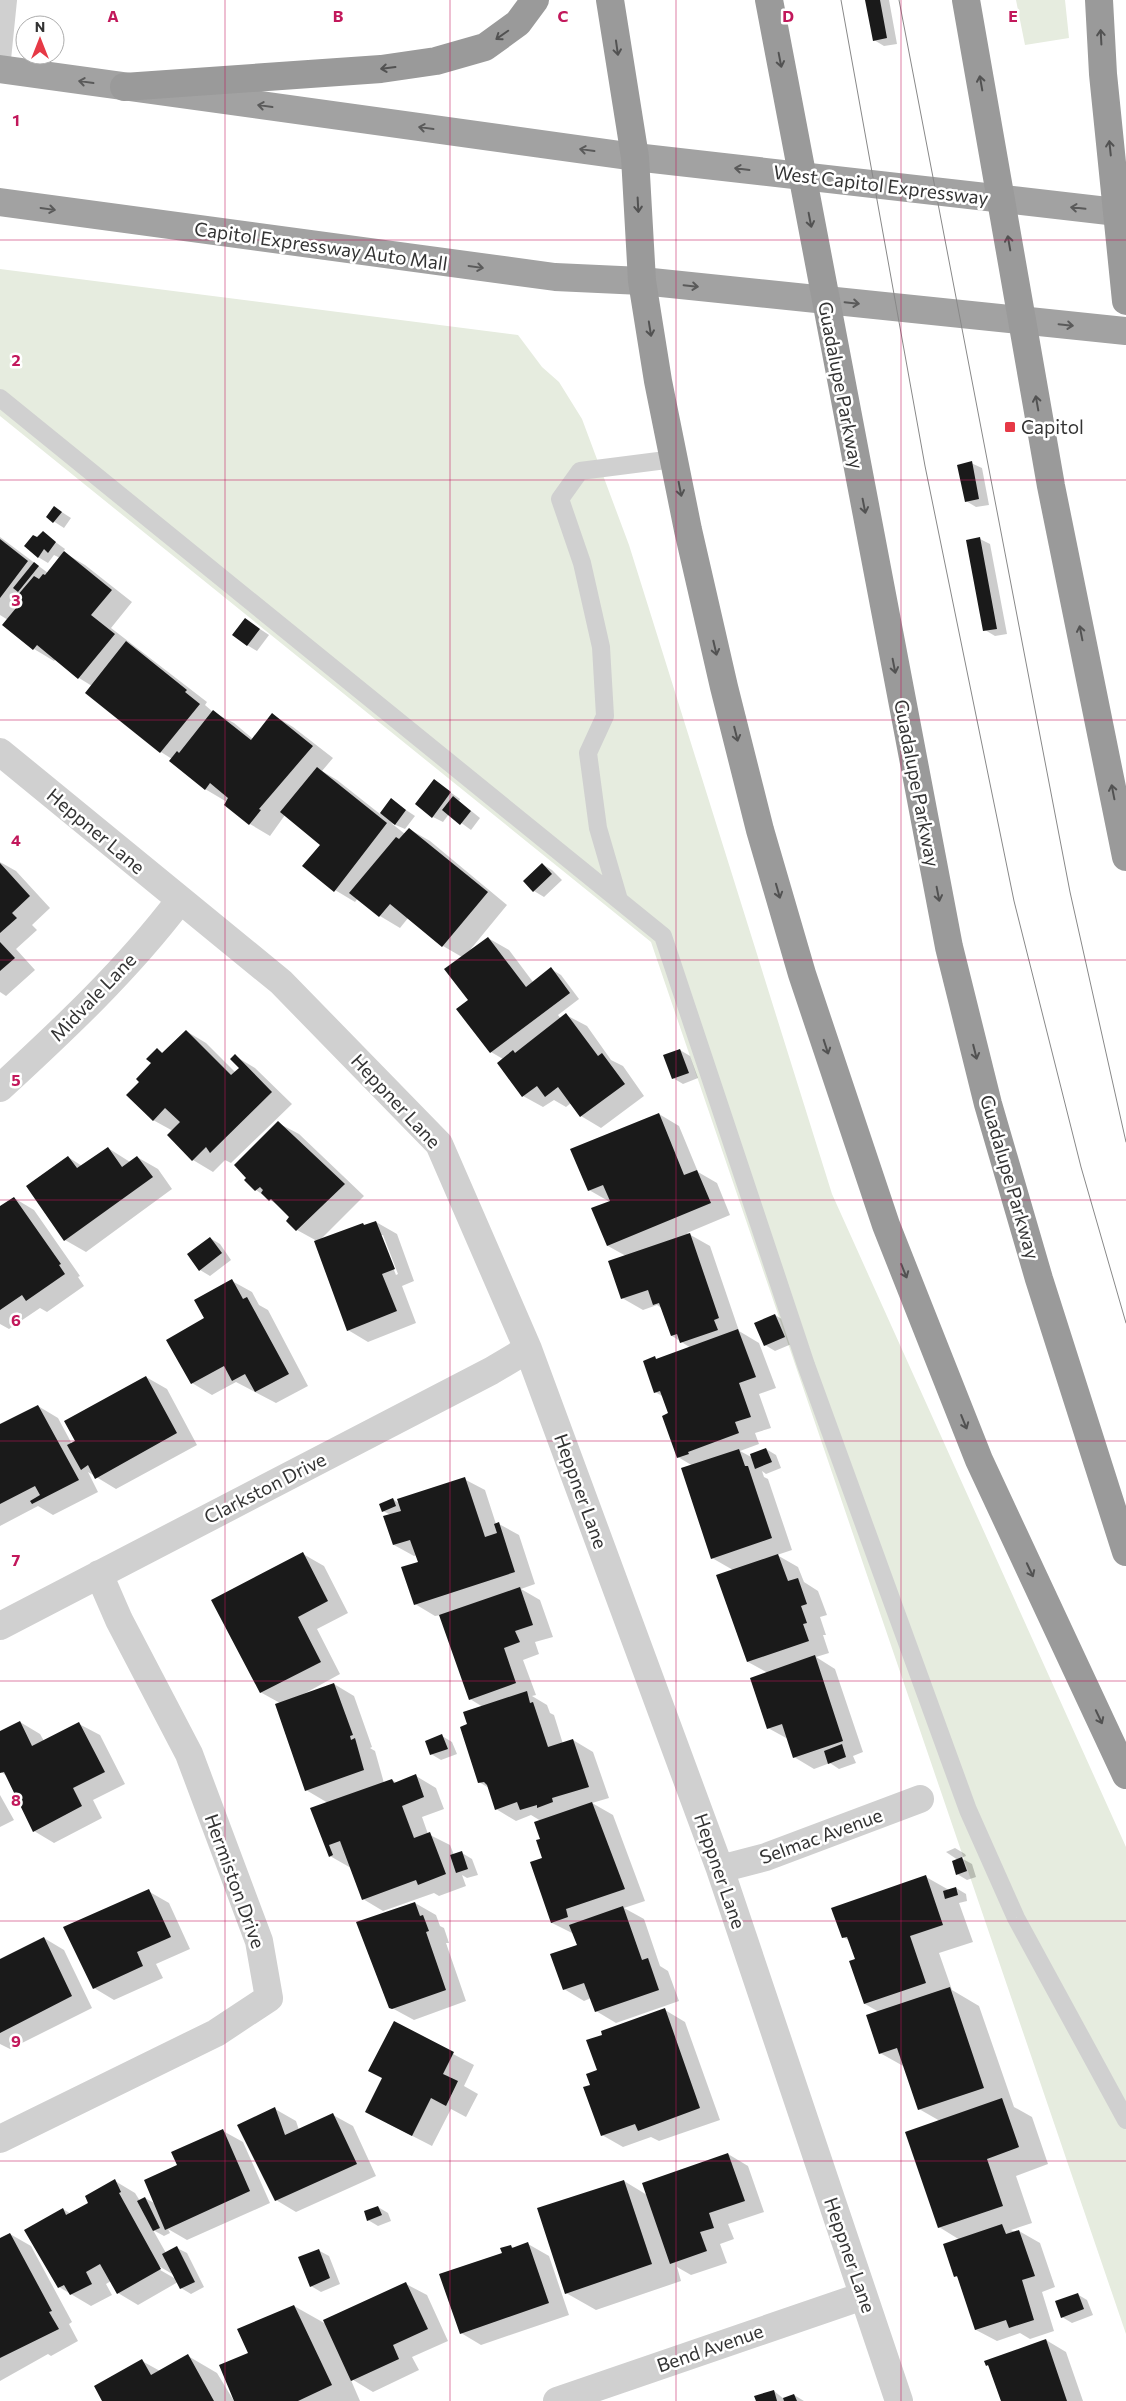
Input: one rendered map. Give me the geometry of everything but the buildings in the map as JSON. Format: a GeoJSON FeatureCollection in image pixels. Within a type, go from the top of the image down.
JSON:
{"type":"FeatureCollection","features":[{"type":"Feature","properties":{"kind":"highway"},"geometry":{"type":"LineString","coordinates":[[124,87],[381,68],[436,61],[485,47],[518,24],[535,0]]}},
{"type":"Feature","properties":{"kind":"highway"},"geometry":{"type":"LineString","coordinates":[[610,0],[635,157],[642,281],[674,459],[724,687],[760,830],[802,974],[886,1225],[979,1460],[1126,1775]]}},
{"type":"Feature","properties":{"kind":"highway"},"geometry":{"type":"LineString","coordinates":[[966,0],[1051,486],[1126,857]]}},
{"type":"Feature","properties":{"kind":"highway"},"geometry":{"type":"LineString","coordinates":[[1099,0],[1103,74],[1126,301]]}},
{"type":"Feature","properties":{"kind":"highway","name":"Guadalupe Parkway"},"geometry":{"type":"LineString","coordinates":[[770,6],[919,796],[960,993],[988,1104],[1036,1269],[1126,1552]]}},
{"type":"Feature","properties":{"kind":"highway"},"geometry":{"type":"LineString","coordinates":[[0,69],[635,157]]}},
{"type":"Feature","properties":{"kind":"highway","name":"West Capitol Expressway"},"geometry":{"type":"LineString","coordinates":[[635,157],[1126,214]]}},
{"type":"Feature","properties":{"kind":"highway","name":"Capitol Expressway Auto Mall"},"geometry":{"type":"LineString","coordinates":[[0,202],[556,278],[642,281]]}},
{"type":"Feature","properties":{"kind":"highway"},"geometry":{"type":"LineString","coordinates":[[642,281],[1126,331]]}},
{"type":"Feature","properties":{"kind":"street","name":"Heppner Lane"},"geometry":{"type":"LineString","coordinates":[[0,752],[281,982],[439,1144],[528,1349],[720,1869],[899,2401]]}},
{"type":"Feature","properties":{"kind":"street","name":"Midvale Lane"},"geometry":{"type":"LineString","coordinates":[[0,1088],[72,1023],[153,936],[180,900]]}},
{"type":"Feature","properties":{"kind":"street","name":"Clarkston Drive"},"geometry":{"type":"LineString","coordinates":[[0,1626],[491,1371],[528,1349]]}},
{"type":"Feature","properties":{"kind":"street","name":"Hermiston Drive"},"geometry":{"type":"LineString","coordinates":[[0,2139],[216,2033],[269,1998],[259,1942],[189,1754],[119,1620],[99,1574]]}},
{"type":"Feature","properties":{"kind":"street","name":"Selmac Avenue"},"geometry":{"type":"LineString","coordinates":[[720,1869],[766,1857],[920,1799]]}},
{"type":"Feature","properties":{"kind":"street","name":"Bend Avenue"},"geometry":{"type":"LineString","coordinates":[[557,2401],[863,2296]]}},
{"type":"Feature","properties":{"kind":"lane"},"geometry":{"type":"LineString","coordinates":[[0,69],[8,0]]}},
{"type":"Feature","properties":{"kind":"lane"},"geometry":{"type":"LineString","coordinates":[[0,398],[663,936],[806,1365],[968,1810],[1016,1918],[1126,2120]]}},
{"type":"Feature","properties":{"kind":"lane"},"geometry":{"type":"LineString","coordinates":[[619,900],[598,828],[588,753],[605,716],[601,647],[582,563],[560,499],[580,471],[674,459]]}},
{"type":"Feature","properties":{"kind":"shaded area"},"geometry":{"type":"Polygon","coordinates":[[[1016,0],[1065,0],[1069,38],[1025,45],[1016,0]]]}},
{"type":"Feature","properties":{"kind":"shaded area"},"geometry":{"type":"Polygon","coordinates":[[[0,269],[518,335],[542,367],[559,382],[582,419],[629,545],[832,1194],[1126,1847],[1126,2334],[651,942],[0,416],[0,269]]]}},
{"type":"Feature","properties":{"kind":"tram line"},"geometry":{"type":"LineString","coordinates":[[841,0],[925,466],[1014,901],[1081,1167],[1126,1323]]}},
{"type":"Feature","properties":{"kind":"tram line"},"geometry":{"type":"LineString","coordinates":[[899,0],[1070,892],[1126,1142]]}},
{"type":"Feature","properties":{"kind":"place","name":"Capitol"},"geometry":{"type":"Point","coordinates":[1010,427]}}]}
